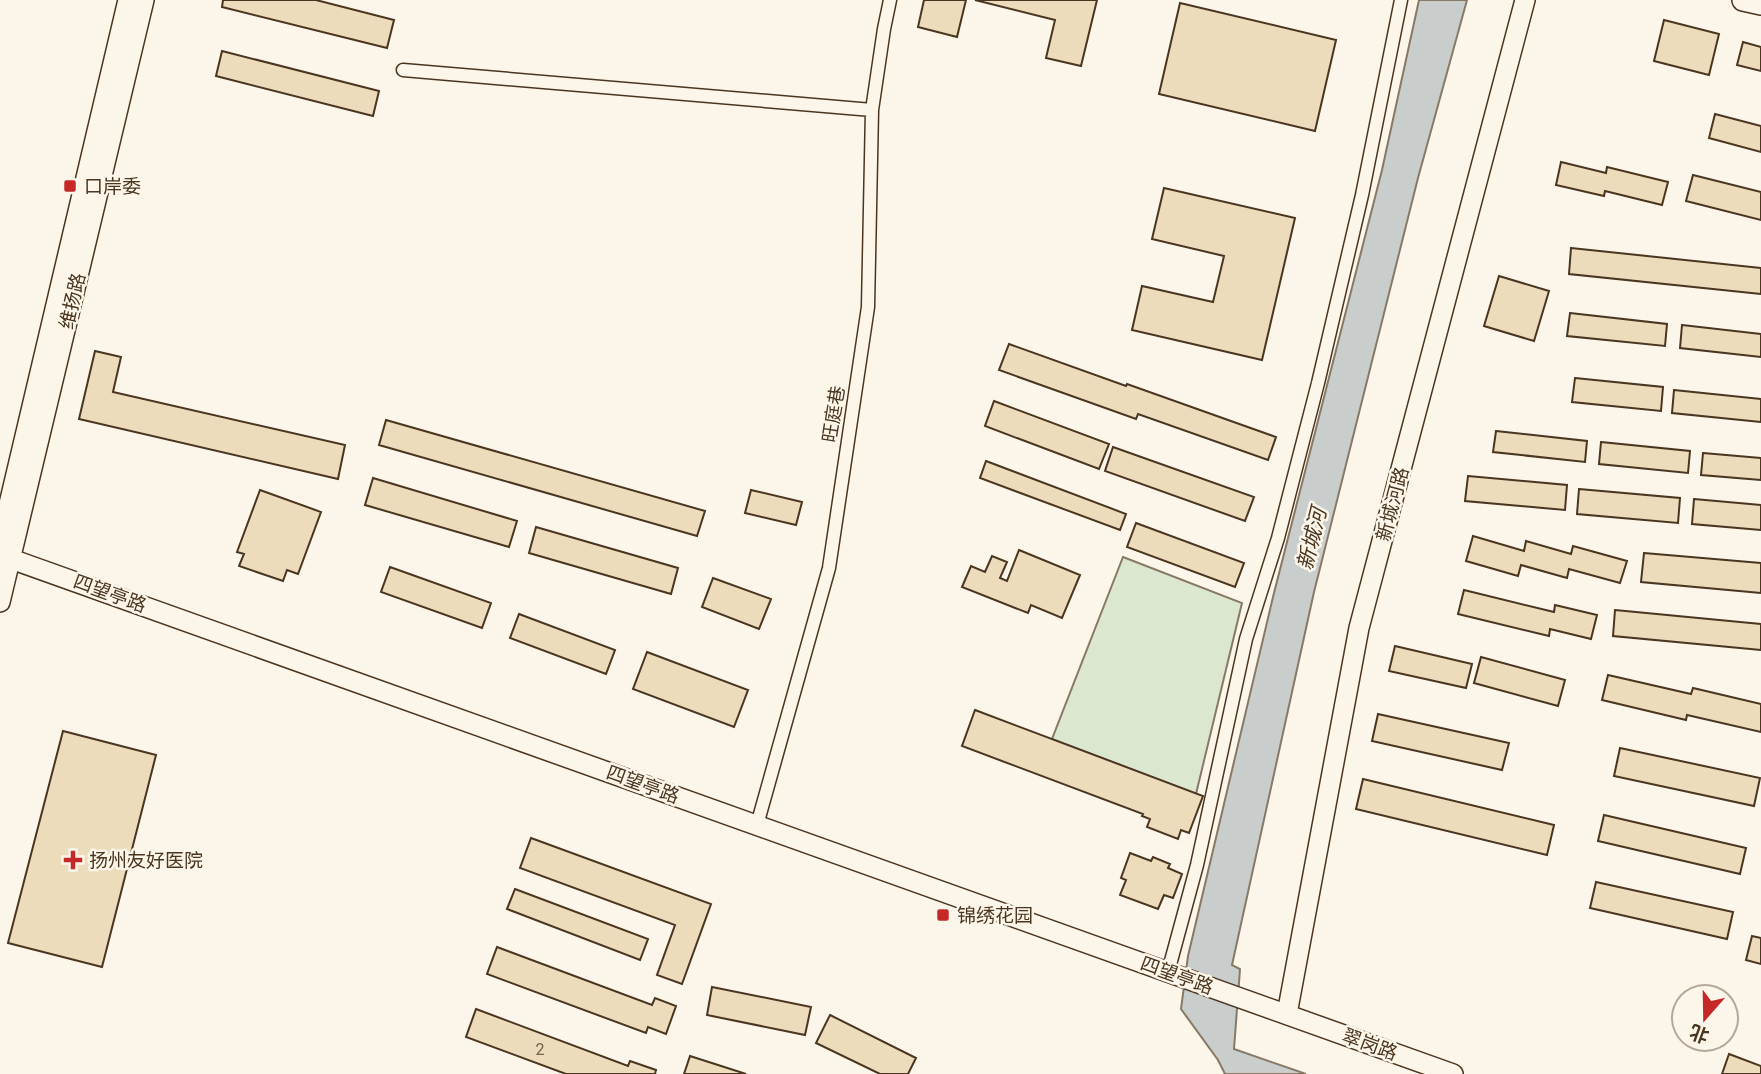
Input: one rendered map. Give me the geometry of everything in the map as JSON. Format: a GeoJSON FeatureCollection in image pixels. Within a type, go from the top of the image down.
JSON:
{"type":"FeatureCollection","features":[{"type":"Feature","properties":{"kind":"main road"},"geometry":{"type":"LineString","coordinates":[[1743,0],[1761,4]]}},
{"type":"Feature","properties":{"kind":"street","name":"维扬路"},"geometry":{"type":"LineString","coordinates":[[0,602],[4,552],[128,0]]}},
{"type":"Feature","properties":{"kind":"street","name":"维扬路"},"geometry":{"type":"LineString","coordinates":[[4,552],[144,0]]}},
{"type":"Feature","properties":{"kind":"street","name":"旺庭巷"},"geometry":{"type":"LineString","coordinates":[[757,825],[829,568],[868,307],[872,110],[890,0]]}},
{"type":"Feature","properties":{"kind":"street"},"geometry":{"type":"LineString","coordinates":[[1176,975],[1245,639],[1278,538],[1318,383],[1362,195],[1402,0]]}},
{"type":"Feature","properties":{"kind":"street","name":"新城河路"},"geometry":{"type":"LineString","coordinates":[[1287,1014],[1359,628],[1525,0]]}},
{"type":"Feature","properties":{"kind":"street"},"geometry":{"type":"LineString","coordinates":[[403,70],[872,110]]}},
{"type":"Feature","properties":{"kind":"street","name":"四望亭路"},"geometry":{"type":"LineString","coordinates":[[4,552],[1287,1014]]}},
{"type":"Feature","properties":{"kind":"street","name":"翠岗路"},"geometry":{"type":"LineString","coordinates":[[1287,1014],[1454,1074]]}},
{"type":"Feature","properties":{"kind":"green space"},"geometry":{"type":"Polygon","coordinates":[[[1123,557],[1242,603],[1196,794],[1052,739],[1123,557]]]}},
{"type":"Feature","properties":{"kind":"water","name":"新城河"},"geometry":{"type":"Polygon","coordinates":[[[1419,0],[1467,0],[1418,178],[1314,592],[1232,965],[1240,969],[1234,1049],[1306,1074],[1225,1074],[1181,1009],[1188,956],[1273,597],[1382,170],[1419,0]]]}},
{"type":"Feature","properties":{"kind":"building"},"geometry":{"type":"Polygon","coordinates":[[[223,0],[316,0],[394,20],[387,48],[222,7],[223,0]]]}},
{"type":"Feature","properties":{"kind":"building"},"geometry":{"type":"Polygon","coordinates":[[[924,0],[966,0],[957,37],[918,27],[924,0]]]}},
{"type":"Feature","properties":{"kind":"building"},"geometry":{"type":"Polygon","coordinates":[[[975,0],[1097,0],[1081,66],[1046,58],[1055,20],[975,0]]]}},
{"type":"Feature","properties":{"kind":"building"},"geometry":{"type":"Polygon","coordinates":[[[1180,3],[1336,40],[1315,131],[1159,94],[1180,3]]]}},
{"type":"Feature","properties":{"kind":"building"},"geometry":{"type":"Polygon","coordinates":[[[1664,20],[1719,34],[1709,75],[1654,61],[1664,20]]]}},
{"type":"Feature","properties":{"kind":"building"},"geometry":{"type":"Polygon","coordinates":[[[1743,42],[1761,47],[1761,71],[1737,65],[1743,42]]]}},
{"type":"Feature","properties":{"kind":"building"},"geometry":{"type":"Polygon","coordinates":[[[222,51],[379,91],[373,116],[216,76],[222,51]]]}},
{"type":"Feature","properties":{"kind":"building"},"geometry":{"type":"Polygon","coordinates":[[[1715,114],[1761,126],[1761,152],[1709,138],[1715,114]]]}},
{"type":"Feature","properties":{"kind":"building"},"geometry":{"type":"Polygon","coordinates":[[[1561,162],[1606,173],[1607,167],[1668,182],[1662,205],[1605,191],[1604,196],[1556,185],[1561,162]]]}},
{"type":"Feature","properties":{"kind":"building"},"geometry":{"type":"Polygon","coordinates":[[[1693,175],[1761,192],[1761,220],[1686,201],[1693,175]]]}},
{"type":"Feature","properties":{"kind":"building"},"geometry":{"type":"Polygon","coordinates":[[[1164,188],[1295,218],[1262,360],[1132,330],[1142,286],[1213,302],[1224,256],[1152,239],[1164,188]]]}},
{"type":"Feature","properties":{"kind":"building"},"geometry":{"type":"Polygon","coordinates":[[[1571,248],[1761,268],[1761,294],[1569,274],[1571,248]]]}},
{"type":"Feature","properties":{"kind":"building"},"geometry":{"type":"Polygon","coordinates":[[[1499,276],[1549,291],[1534,341],[1484,326],[1499,276]]]}},
{"type":"Feature","properties":{"kind":"building"},"geometry":{"type":"Polygon","coordinates":[[[1570,313],[1667,324],[1665,346],[1567,336],[1570,313]]]}},
{"type":"Feature","properties":{"kind":"building"},"geometry":{"type":"Polygon","coordinates":[[[1682,325],[1761,334],[1761,357],[1680,348],[1682,325]]]}},
{"type":"Feature","properties":{"kind":"building"},"geometry":{"type":"Polygon","coordinates":[[[1009,344],[1276,437],[1268,460],[1138,414],[1136,419],[999,370],[1009,344]]]}},
{"type":"Feature","properties":{"kind":"building"},"geometry":{"type":"Polygon","coordinates":[[[95,351],[121,357],[113,392],[345,445],[338,479],[79,419],[95,351]]]}},
{"type":"Feature","properties":{"kind":"building"},"geometry":{"type":"Polygon","coordinates":[[[1575,378],[1663,387],[1661,411],[1572,402],[1575,378]]]}},
{"type":"Feature","properties":{"kind":"building"},"geometry":{"type":"Polygon","coordinates":[[[1674,390],[1761,399],[1761,422],[1672,413],[1674,390]]]}},
{"type":"Feature","properties":{"kind":"building"},"geometry":{"type":"Polygon","coordinates":[[[994,401],[1109,444],[1099,469],[985,426],[994,401]]]}},
{"type":"Feature","properties":{"kind":"building"},"geometry":{"type":"Polygon","coordinates":[[[386,420],[705,511],[697,536],[379,445],[386,420]]]}},
{"type":"Feature","properties":{"kind":"building"},"geometry":{"type":"Polygon","coordinates":[[[1496,431],[1587,441],[1585,462],[1493,452],[1496,431]]]}},
{"type":"Feature","properties":{"kind":"building"},"geometry":{"type":"Polygon","coordinates":[[[1601,442],[1690,451],[1688,473],[1599,464],[1601,442]]]}},
{"type":"Feature","properties":{"kind":"building"},"geometry":{"type":"Polygon","coordinates":[[[1113,447],[1254,497],[1245,521],[1105,471],[1113,447]]]}},
{"type":"Feature","properties":{"kind":"building"},"geometry":{"type":"Polygon","coordinates":[[[1703,453],[1761,458],[1761,480],[1701,475],[1703,453]]]}},
{"type":"Feature","properties":{"kind":"building"},"geometry":{"type":"Polygon","coordinates":[[[986,461],[1126,514],[1120,530],[980,478],[986,461]]]}},
{"type":"Feature","properties":{"kind":"building"},"geometry":{"type":"Polygon","coordinates":[[[1468,476],[1567,485],[1565,510],[1465,501],[1468,476]]]}},
{"type":"Feature","properties":{"kind":"building"},"geometry":{"type":"Polygon","coordinates":[[[373,478],[517,521],[509,547],[365,505],[373,478]]]}},
{"type":"Feature","properties":{"kind":"building"},"geometry":{"type":"Polygon","coordinates":[[[1579,489],[1680,498],[1678,523],[1577,514],[1579,489]]]}},
{"type":"Feature","properties":{"kind":"building"},"geometry":{"type":"Polygon","coordinates":[[[260,490],[321,512],[298,574],[287,570],[283,581],[239,566],[244,554],[237,552],[260,490]]]}},
{"type":"Feature","properties":{"kind":"building"},"geometry":{"type":"Polygon","coordinates":[[[751,490],[802,502],[796,525],[745,513],[751,490]]]}},
{"type":"Feature","properties":{"kind":"building"},"geometry":{"type":"Polygon","coordinates":[[[1694,499],[1761,505],[1761,530],[1692,524],[1694,499]]]}},
{"type":"Feature","properties":{"kind":"building"},"geometry":{"type":"Polygon","coordinates":[[[1136,523],[1244,563],[1235,587],[1127,547],[1136,523]]]}},
{"type":"Feature","properties":{"kind":"building"},"geometry":{"type":"Polygon","coordinates":[[[536,527],[678,568],[671,594],[529,553],[536,527]]]}},
{"type":"Feature","properties":{"kind":"building"},"geometry":{"type":"Polygon","coordinates":[[[1473,536],[1524,551],[1526,541],[1571,554],[1573,546],[1627,561],[1620,583],[1569,569],[1567,578],[1521,565],[1518,576],[1466,561],[1473,536]]]}},
{"type":"Feature","properties":{"kind":"building"},"geometry":{"type":"Polygon","coordinates":[[[1019,550],[1080,575],[1062,618],[1031,605],[1028,613],[962,587],[971,566],[985,572],[992,556],[1007,562],[1000,578],[1007,581],[1019,550]]]}},
{"type":"Feature","properties":{"kind":"building"},"geometry":{"type":"Polygon","coordinates":[[[1644,553],[1761,563],[1761,593],[1641,582],[1644,553]]]}},
{"type":"Feature","properties":{"kind":"building"},"geometry":{"type":"Polygon","coordinates":[[[390,567],[491,603],[482,628],[381,592],[390,567]]]}},
{"type":"Feature","properties":{"kind":"building"},"geometry":{"type":"Polygon","coordinates":[[[713,578],[771,599],[759,629],[702,607],[713,578]]]}},
{"type":"Feature","properties":{"kind":"building"},"geometry":{"type":"Polygon","coordinates":[[[1464,590],[1554,612],[1555,605],[1597,615],[1591,639],[1550,629],[1549,636],[1458,614],[1464,590]]]}},
{"type":"Feature","properties":{"kind":"building"},"geometry":{"type":"Polygon","coordinates":[[[1615,610],[1761,624],[1761,650],[1613,636],[1615,610]]]}},
{"type":"Feature","properties":{"kind":"building"},"geometry":{"type":"Polygon","coordinates":[[[519,614],[615,650],[606,674],[510,638],[519,614]]]}},
{"type":"Feature","properties":{"kind":"building"},"geometry":{"type":"Polygon","coordinates":[[[1395,646],[1472,664],[1466,688],[1389,671],[1395,646]]]}},
{"type":"Feature","properties":{"kind":"building"},"geometry":{"type":"Polygon","coordinates":[[[647,652],[748,690],[734,727],[633,689],[647,652]]]}},
{"type":"Feature","properties":{"kind":"building"},"geometry":{"type":"Polygon","coordinates":[[[1481,657],[1565,680],[1558,706],[1474,683],[1481,657]]]}},
{"type":"Feature","properties":{"kind":"building"},"geometry":{"type":"Polygon","coordinates":[[[1608,675],[1691,694],[1693,688],[1761,704],[1761,732],[1687,715],[1686,720],[1602,700],[1608,675]]]}},
{"type":"Feature","properties":{"kind":"building"},"geometry":{"type":"Polygon","coordinates":[[[975,710],[1203,796],[1189,833],[1181,830],[1178,839],[1147,827],[1150,819],[1142,816],[1143,814],[962,746],[975,710]]]}},
{"type":"Feature","properties":{"kind":"building"},"geometry":{"type":"Polygon","coordinates":[[[1378,714],[1509,743],[1502,770],[1372,741],[1378,714]]]}},
{"type":"Feature","properties":{"kind":"building"},"geometry":{"type":"Polygon","coordinates":[[[63,731],[156,755],[102,967],[8,943],[63,731]]]}},
{"type":"Feature","properties":{"kind":"building"},"geometry":{"type":"Polygon","coordinates":[[[1620,748],[1760,778],[1754,806],[1614,776],[1620,748]]]}},
{"type":"Feature","properties":{"kind":"building"},"geometry":{"type":"Polygon","coordinates":[[[1363,779],[1554,825],[1547,855],[1356,809],[1363,779]]]}},
{"type":"Feature","properties":{"kind":"building"},"geometry":{"type":"Polygon","coordinates":[[[1604,815],[1746,848],[1740,874],[1598,841],[1604,815]]]}},
{"type":"Feature","properties":{"kind":"building"},"geometry":{"type":"Polygon","coordinates":[[[531,838],[711,904],[682,984],[657,975],[675,925],[520,868],[531,838]]]}},
{"type":"Feature","properties":{"kind":"building"},"geometry":{"type":"Polygon","coordinates":[[[1130,853],[1151,861],[1153,857],[1170,864],[1168,868],[1182,874],[1173,898],[1164,895],[1158,909],[1120,895],[1126,880],[1121,878],[1130,853]]]}},
{"type":"Feature","properties":{"kind":"building"},"geometry":{"type":"Polygon","coordinates":[[[1596,882],[1733,912],[1727,939],[1590,908],[1596,882]]]}},
{"type":"Feature","properties":{"kind":"building"},"geometry":{"type":"Polygon","coordinates":[[[515,889],[648,939],[640,960],[507,909],[515,889]]]}},
{"type":"Feature","properties":{"kind":"building"},"geometry":{"type":"Polygon","coordinates":[[[1752,936],[1761,938],[1761,964],[1746,960],[1752,936]]]}},
{"type":"Feature","properties":{"kind":"building"},"geometry":{"type":"Polygon","coordinates":[[[497,947],[652,1005],[655,998],[676,1006],[666,1034],[648,1027],[646,1033],[487,974],[497,947]]]}},
{"type":"Feature","properties":{"kind":"building"},"geometry":{"type":"Polygon","coordinates":[[[712,987],[811,1007],[805,1035],[707,1015],[712,987]]]}},
{"type":"Feature","properties":{"kind":"building"},"geometry":{"type":"Polygon","coordinates":[[[476,1009],[628,1066],[630,1061],[656,1070],[655,1074],[566,1074],[466,1037],[476,1009]]]}},
{"type":"Feature","properties":{"kind":"building"},"geometry":{"type":"Polygon","coordinates":[[[830,1015],[916,1058],[908,1074],[880,1074],[816,1043],[830,1015]]]}},
{"type":"Feature","properties":{"kind":"building"},"geometry":{"type":"Polygon","coordinates":[[[1729,1054],[1761,1066],[1761,1074],[1722,1074],[1729,1054]]]}},
{"type":"Feature","properties":{"kind":"building"},"geometry":{"type":"Polygon","coordinates":[[[690,1056],[746,1074],[684,1074],[690,1056]]]}},
{"type":"Feature","properties":{"kind":"place","name":"口岸委"},"geometry":{"type":"Point","coordinates":[70,186]}},
{"type":"Feature","properties":{"kind":"place","name":"扬州友好医院"},"geometry":{"type":"Point","coordinates":[73,860]}},
{"type":"Feature","properties":{"kind":"place","name":"锦绣花园"},"geometry":{"type":"Point","coordinates":[943,915]}}]}
